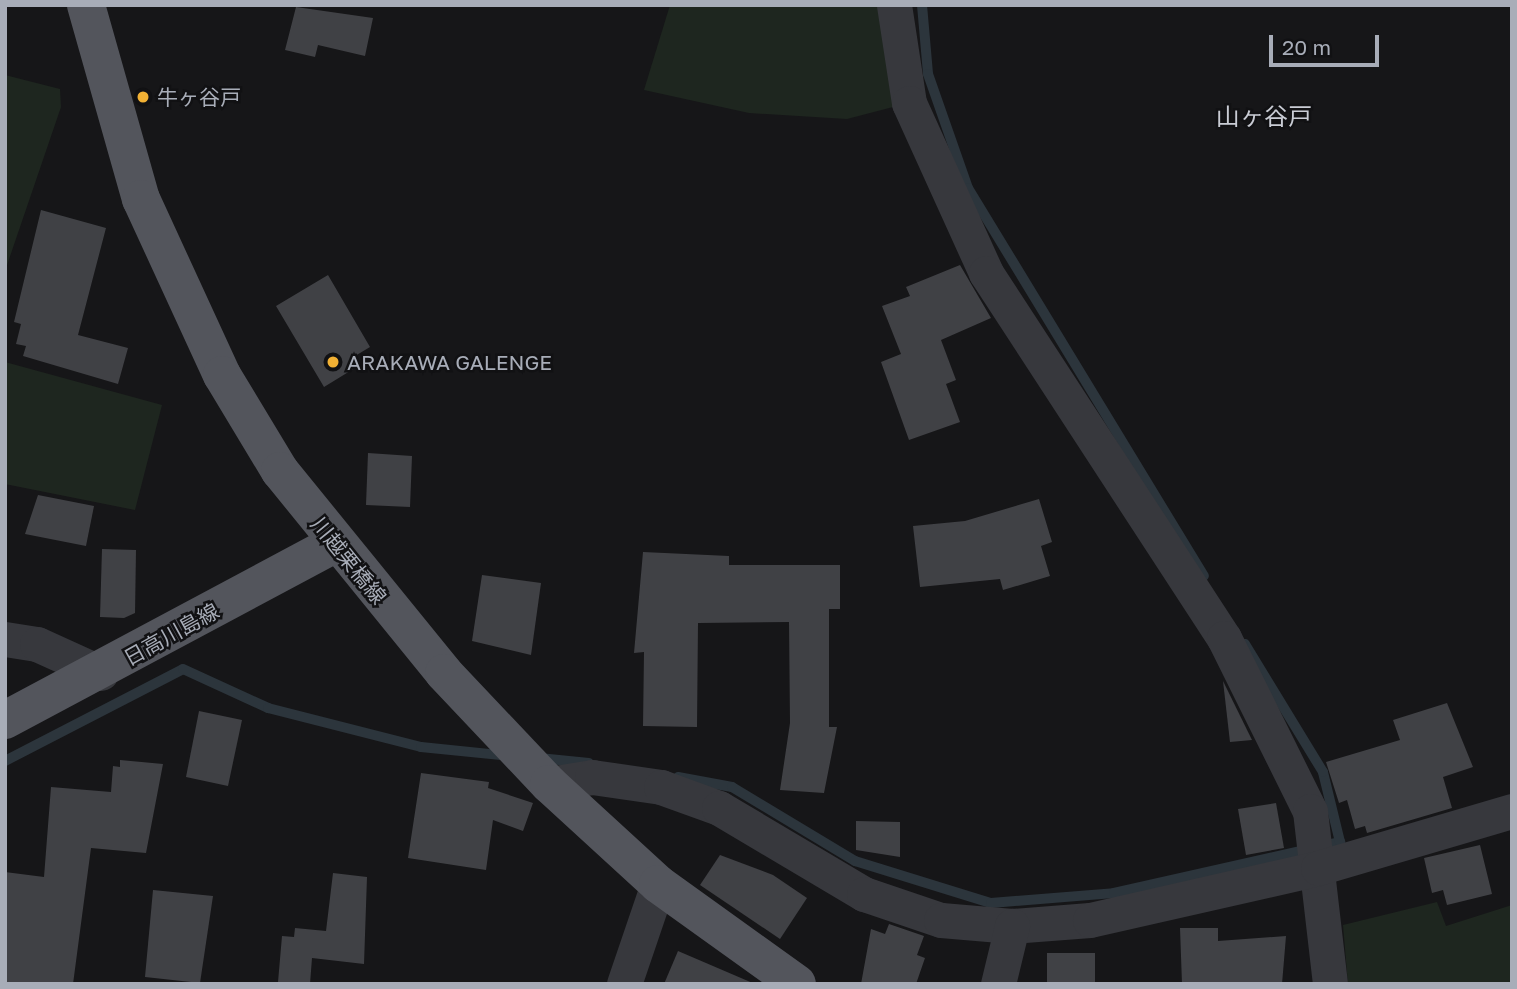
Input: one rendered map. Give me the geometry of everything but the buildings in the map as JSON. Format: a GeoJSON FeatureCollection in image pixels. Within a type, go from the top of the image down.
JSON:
{"type":"FeatureCollection","features":[{"type":"Feature","properties":{"kind":"main road","name":"川越栗橋線"},"geometry":{"type":"LineString","coordinates":[[86,5],[141,200],[179,288],[222,375],[334,544],[549,783],[658,884],[797,984]]}},
{"type":"Feature","properties":{"kind":"main road","name":"日高川島線"},"geometry":{"type":"LineString","coordinates":[[5,720],[101,673],[334,544]]}},
{"type":"Feature","properties":{"kind":"street"},"geometry":{"type":"LineString","coordinates":[[894,5],[909,103],[986,274],[1224,638],[1310,811],[1330,984]]}},
{"type":"Feature","properties":{"kind":"street"},"geometry":{"type":"LineString","coordinates":[[5,639],[37,644],[101,673]]}},
{"type":"Feature","properties":{"kind":"street"},"geometry":{"type":"LineString","coordinates":[[549,783],[592,777],[661,788],[719,808],[864,894],[942,920],[1012,926],[1090,920],[1318,868],[1512,811]]}},
{"type":"Feature","properties":{"kind":"street"},"geometry":{"type":"LineString","coordinates":[[624,984],[658,884]]}},
{"type":"Feature","properties":{"kind":"street"},"geometry":{"type":"LineString","coordinates":[[998,984],[1012,926]]}},
{"type":"Feature","properties":{"kind":"shaded area"},"geometry":{"type":"Polygon","coordinates":[[[670,5],[881,5],[893,107],[847,119],[749,113],[644,90],[670,5]]]}},
{"type":"Feature","properties":{"kind":"shaded area"},"geometry":{"type":"Polygon","coordinates":[[[5,75],[60,89],[61,107],[5,271],[5,75]]]}},
{"type":"Feature","properties":{"kind":"shaded area"},"geometry":{"type":"Polygon","coordinates":[[[5,362],[162,405],[135,510],[5,484],[5,362]]]}},
{"type":"Feature","properties":{"kind":"shaded area"},"geometry":{"type":"Polygon","coordinates":[[[1437,902],[1446,926],[1512,905],[1512,984],[1348,984],[1343,925],[1437,902]]]}},
{"type":"Feature","properties":{"kind":"waterway"},"geometry":{"type":"LineString","coordinates":[[922,5],[928,74],[968,188],[1204,576]]}},
{"type":"Feature","properties":{"kind":"waterway"},"geometry":{"type":"LineString","coordinates":[[678,777],[732,787],[855,861],[991,903],[1114,893],[1340,842],[1323,772],[1245,644]]}},
{"type":"Feature","properties":{"kind":"waterway"},"geometry":{"type":"LineString","coordinates":[[5,761],[183,669],[268,708],[421,747],[509,756]]}},
{"type":"Feature","properties":{"kind":"waterway"},"geometry":{"type":"LineString","coordinates":[[539,758],[589,763]]}},
{"type":"Feature","properties":{"kind":"place","name":"牛ヶ谷戸"},"geometry":{"type":"Point","coordinates":[143,97]}},
{"type":"Feature","properties":{"kind":"place","name":"ARAKAWA GALENGE"},"geometry":{"type":"Point","coordinates":[333,362]}},
{"type":"Feature","properties":{"kind":"district","name":"山ヶ谷戸"},"geometry":{"type":"Point","coordinates":[1264,116]}}]}
